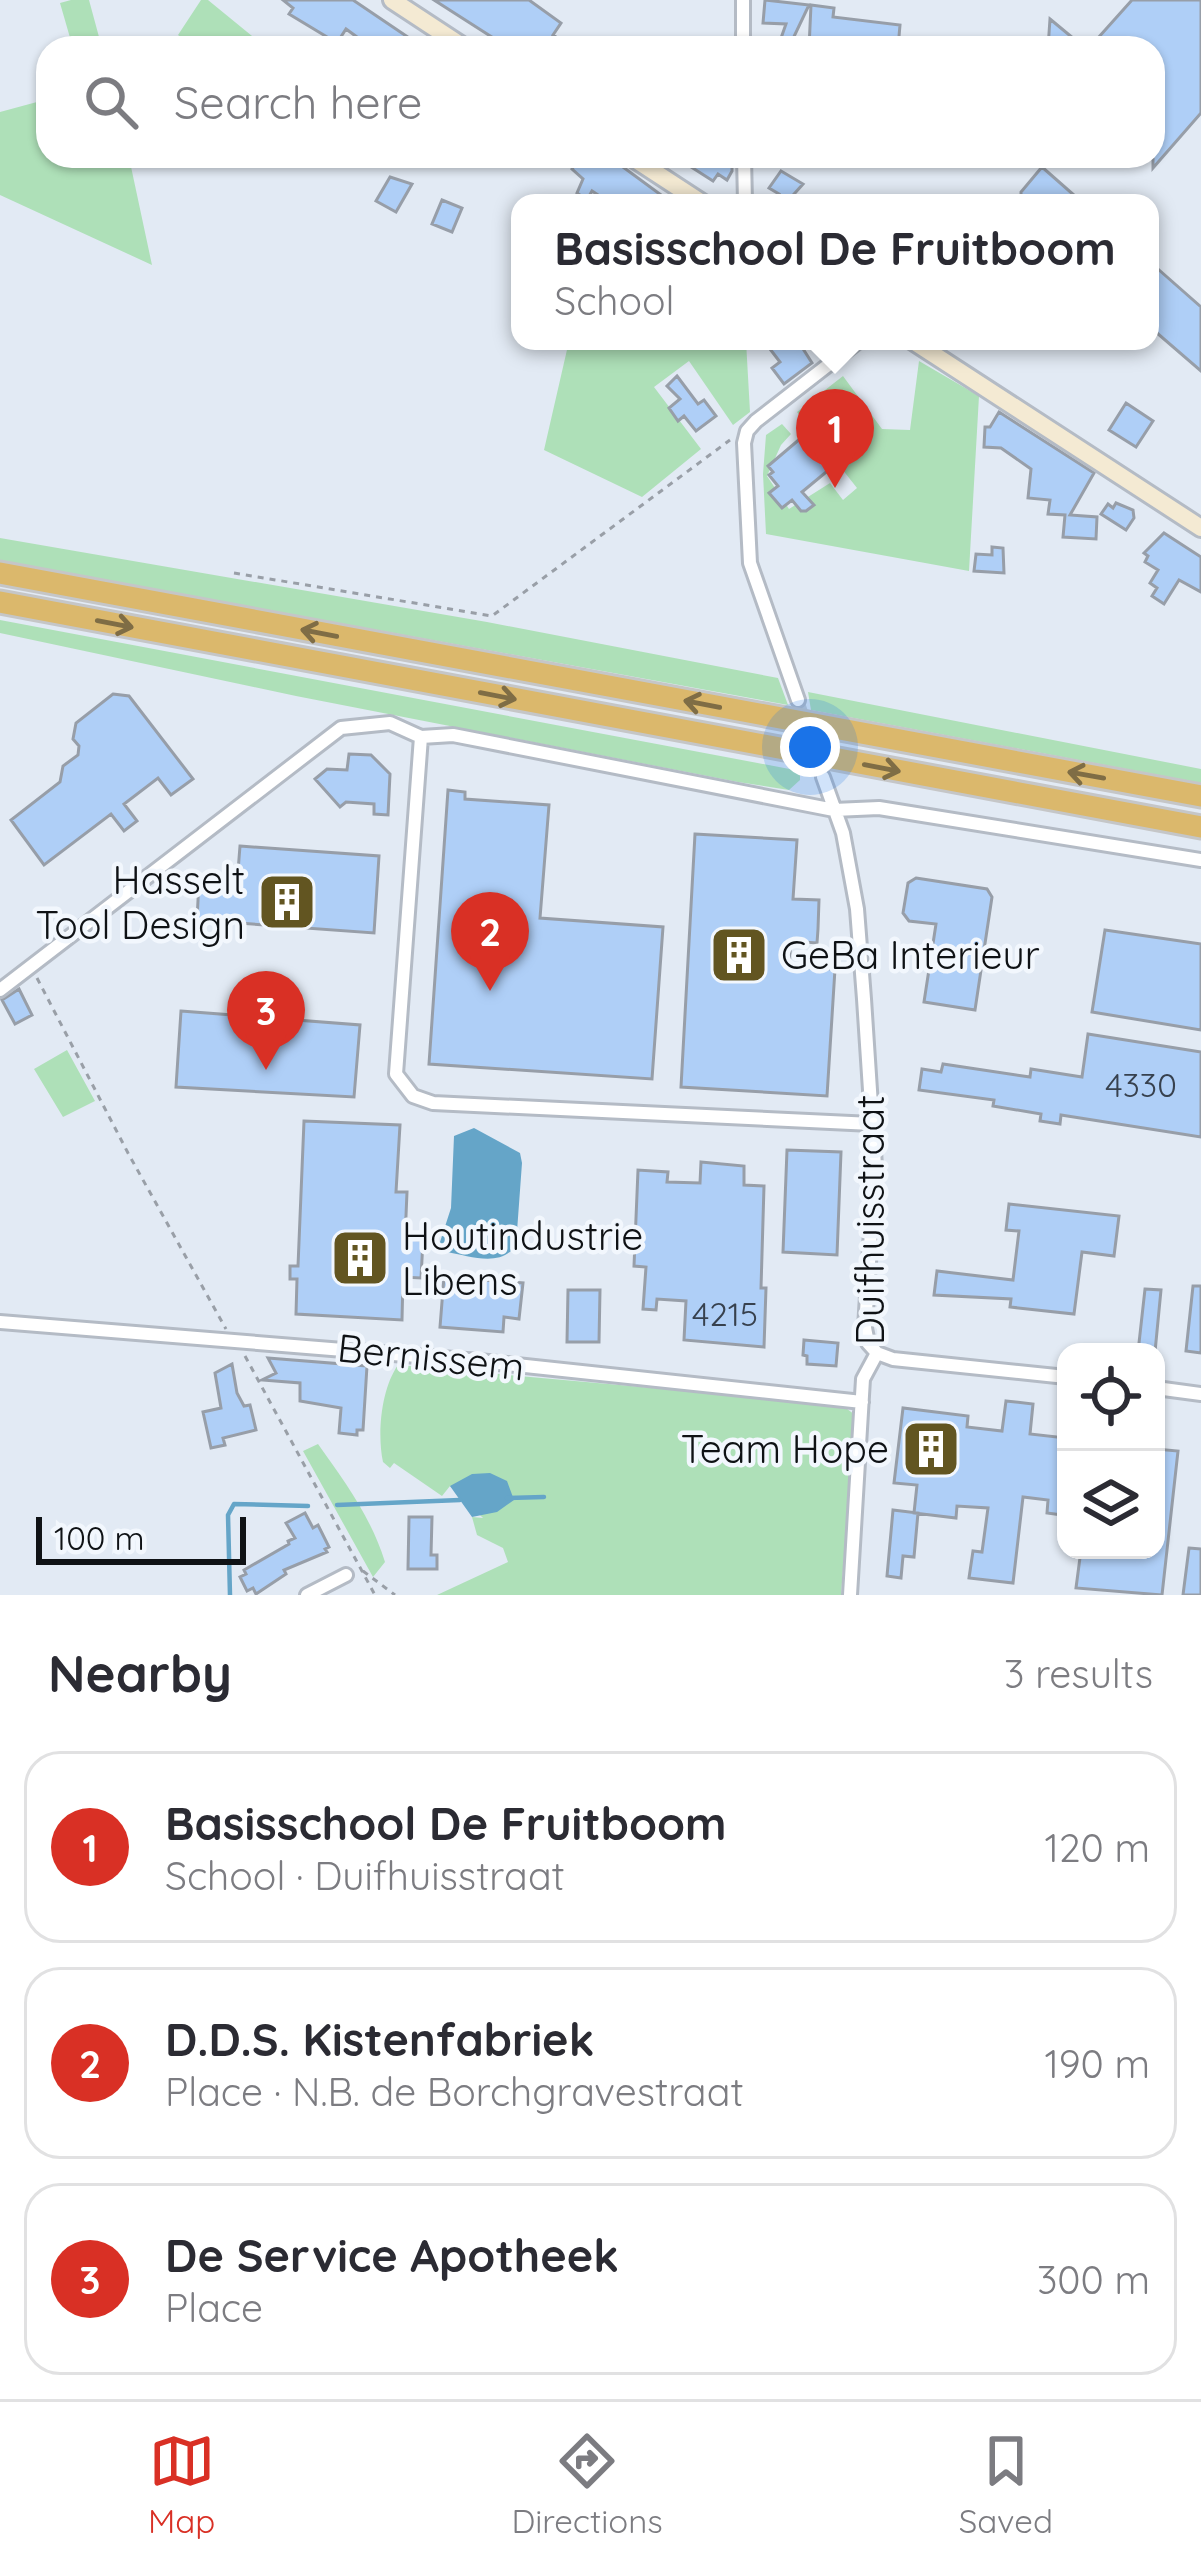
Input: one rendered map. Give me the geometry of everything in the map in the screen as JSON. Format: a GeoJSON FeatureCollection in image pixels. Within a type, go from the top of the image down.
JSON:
{"type":"FeatureCollection","features":[{"type":"Feature","properties":{"kind":"highway"},"geometry":{"type":"LineString","coordinates":[[0,573],[1201,796]]}},
{"type":"Feature","properties":{"kind":"highway"},"geometry":{"type":"LineString","coordinates":[[0,602],[1201,827]]}},
{"type":"Feature","properties":{"kind":"street"},"geometry":{"type":"LineString","coordinates":[[392,0],[447,36]]}},
{"type":"Feature","properties":{"kind":"street"},"geometry":{"type":"LineString","coordinates":[[743,0],[743,36]]}},
{"type":"Feature","properties":{"kind":"street"},"geometry":{"type":"LineString","coordinates":[[649,168],[688,194]]}},
{"type":"Feature","properties":{"kind":"street"},"geometry":{"type":"LineString","coordinates":[[798,700],[750,563],[744,443],[747,431],[848,350]]}},
{"type":"Feature","properties":{"kind":"street"},"geometry":{"type":"LineString","coordinates":[[927,350],[1201,528]]}},
{"type":"Feature","properties":{"kind":"street"},"geometry":{"type":"LineString","coordinates":[[0,990],[341,728],[390,723],[421,737],[453,735],[834,810],[879,808],[1201,860]]}},
{"type":"Feature","properties":{"kind":"street"},"geometry":{"type":"LineString","coordinates":[[421,737],[396,1074],[413,1096],[433,1103],[872,1124]]}},
{"type":"Feature","properties":{"kind":"street","name":"Duifhuisstraat"},"geometry":{"type":"LineString","coordinates":[[823,777],[843,833],[857,909],[875,1166],[865,1328],[868,1343],[877,1353],[863,1379],[850,1595]]}},
{"type":"Feature","properties":{"kind":"street","name":"Bernissem"},"geometry":{"type":"LineString","coordinates":[[0,1322],[234,1338],[862,1402]]}},
{"type":"Feature","properties":{"kind":"street"},"geometry":{"type":"LineString","coordinates":[[877,1353],[893,1359],[1057,1377]]}},
{"type":"Feature","properties":{"kind":"street"},"geometry":{"type":"LineString","coordinates":[[1165,1389],[1201,1394]]}},
{"type":"Feature","properties":{"kind":"street"},"geometry":{"type":"LineString","coordinates":[[307,1595],[346,1575]]}},
{"type":"Feature","properties":{"kind":"path"},"geometry":{"type":"LineString","coordinates":[[234,573],[476,616],[502,613],[640,506],[747,431]]}},
{"type":"Feature","properties":{"kind":"path"},"geometry":{"type":"LineString","coordinates":[[30,966],[128,1153],[376,1595]]}},
{"type":"Feature","properties":{"kind":"path"},"geometry":{"type":"LineString","coordinates":[[362,1570],[395,1595]]}},
{"type":"Feature","properties":{"kind":"green space"},"geometry":{"type":"Polygon","coordinates":[[[89,0],[99,36],[70,36],[60,3],[89,0]]]}},
{"type":"Feature","properties":{"kind":"green space"},"geometry":{"type":"Polygon","coordinates":[[[201,0],[208,0],[252,36],[179,36],[201,0]]]}},
{"type":"Feature","properties":{"kind":"green space"},"geometry":{"type":"Polygon","coordinates":[[[36,102],[36,168],[131,168],[152,265],[0,195],[0,112],[36,102]]]}},
{"type":"Feature","properties":{"kind":"green space"},"geometry":{"type":"Polygon","coordinates":[[[567,350],[747,350],[750,412],[733,425],[689,361],[654,387],[701,449],[642,497],[544,450],[567,350]]]}},
{"type":"Feature","properties":{"kind":"green space"},"geometry":{"type":"Polygon","coordinates":[[[919,361],[979,396],[969,571],[766,534],[766,435],[782,424],[791,434],[767,476],[789,509],[830,483],[843,500],[857,488],[842,469],[858,455],[821,408],[805,422],[797,412],[843,376],[882,429],[910,430],[919,361]]]}},
{"type":"Feature","properties":{"kind":"green space"},"geometry":{"type":"Polygon","coordinates":[[[0,538],[778,678],[788,705],[0,561],[0,538]]]}},
{"type":"Feature","properties":{"kind":"green space"},"geometry":{"type":"Polygon","coordinates":[[[0,620],[800,771],[800,780],[789,790],[738,782],[296,696],[0,633],[0,620]]]}},
{"type":"Feature","properties":{"kind":"green space"},"geometry":{"type":"Polygon","coordinates":[[[808,692],[1201,769],[1201,783],[811,710],[808,692]]]}},
{"type":"Feature","properties":{"kind":"green space"},"geometry":{"type":"Polygon","coordinates":[[[67,1050],[95,1101],[63,1117],[34,1069],[67,1050]]]}},
{"type":"Feature","properties":{"kind":"green space"},"geometry":{"type":"Polygon","coordinates":[[[398,1365],[842,1405],[855,1415],[841,1595],[437,1595],[508,1562],[503,1548],[477,1535],[472,1517],[483,1518],[450,1486],[442,1496],[394,1463],[390,1468],[383,1462],[382,1412],[398,1365]]]}},
{"type":"Feature","properties":{"kind":"green space"},"geometry":{"type":"Polygon","coordinates":[[[318,1444],[356,1500],[379,1546],[385,1562],[373,1577],[303,1451],[318,1444]]]}},
{"type":"Feature","properties":{"kind":"water"},"geometry":{"type":"Polygon","coordinates":[[[474,1128],[520,1153],[522,1163],[516,1245],[494,1258],[447,1252],[440,1242],[451,1208],[454,1136],[474,1128]]]}},
{"type":"Feature","properties":{"kind":"water"},"geometry":{"type":"Polygon","coordinates":[[[490,1473],[507,1481],[514,1500],[497,1512],[472,1517],[450,1486],[472,1474],[490,1473]]]}},
{"type":"Feature","properties":{"kind":"building"},"geometry":{"type":"Polygon","coordinates":[[[283,0],[353,0],[406,36],[356,36],[346,29],[342,36],[325,36],[289,14],[293,8],[283,0]]]}},
{"type":"Feature","properties":{"kind":"building"},"geometry":{"type":"Polygon","coordinates":[[[434,0],[529,0],[561,23],[555,36],[490,36],[434,0]]]}},
{"type":"Feature","properties":{"kind":"building"},"geometry":{"type":"Polygon","coordinates":[[[765,0],[809,5],[794,36],[782,36],[786,24],[763,23],[765,0]]]}},
{"type":"Feature","properties":{"kind":"building"},"geometry":{"type":"Polygon","coordinates":[[[1132,0],[1201,0],[1201,113],[1165,154],[1165,36],[1100,36],[1132,0]]]}},
{"type":"Feature","properties":{"kind":"building"},"geometry":{"type":"Polygon","coordinates":[[[811,5],[834,8],[833,17],[900,25],[899,36],[810,36],[811,5]]]}},
{"type":"Feature","properties":{"kind":"building"},"geometry":{"type":"Polygon","coordinates":[[[1050,19],[1071,36],[1049,36],[1050,19]]]}},
{"type":"Feature","properties":{"kind":"building"},"geometry":{"type":"Polygon","coordinates":[[[624,168],[660,194],[578,194],[583,179],[572,169],[624,168]]]}},
{"type":"Feature","properties":{"kind":"building"},"geometry":{"type":"Polygon","coordinates":[[[693,168],[732,168],[727,180],[718,174],[713,181],[693,168]]]}},
{"type":"Feature","properties":{"kind":"building"},"geometry":{"type":"Polygon","coordinates":[[[1043,168],[1073,194],[1021,194],[1043,168]]]}},
{"type":"Feature","properties":{"kind":"building"},"geometry":{"type":"Polygon","coordinates":[[[781,171],[803,184],[794,194],[769,188],[781,171]]]}},
{"type":"Feature","properties":{"kind":"building"},"geometry":{"type":"Polygon","coordinates":[[[390,177],[412,184],[396,212],[376,201],[390,177]]]}},
{"type":"Feature","properties":{"kind":"building"},"geometry":{"type":"Polygon","coordinates":[[[442,200],[462,208],[452,232],[432,224],[442,200]]]}},
{"type":"Feature","properties":{"kind":"building"},"geometry":{"type":"Polygon","coordinates":[[[1159,270],[1201,307],[1201,371],[1159,335],[1159,270]]]}},
{"type":"Feature","properties":{"kind":"building"},"geometry":{"type":"Polygon","coordinates":[[[771,350],[804,350],[812,363],[784,384],[772,368],[780,362],[771,350]]]}},
{"type":"Feature","properties":{"kind":"building"},"geometry":{"type":"Polygon","coordinates":[[[677,376],[698,404],[704,400],[716,416],[696,431],[684,416],[678,421],[669,408],[680,399],[667,386],[677,376]]]}},
{"type":"Feature","properties":{"kind":"building"},"geometry":{"type":"Polygon","coordinates":[[[1126,403],[1153,421],[1136,447],[1109,430],[1126,403]]]}},
{"type":"Feature","properties":{"kind":"building"},"geometry":{"type":"Polygon","coordinates":[[[999,412],[1094,473],[1070,515],[1097,517],[1096,539],[1063,537],[1065,515],[1048,514],[1050,500],[1028,498],[1031,469],[1001,448],[984,447],[985,427],[990,427],[999,412]]]}},
{"type":"Feature","properties":{"kind":"building"},"geometry":{"type":"Polygon","coordinates":[[[821,421],[848,454],[802,492],[814,505],[801,511],[792,500],[782,508],[769,493],[778,486],[768,466],[821,421]]]}},
{"type":"Feature","properties":{"kind":"building"},"geometry":{"type":"Polygon","coordinates":[[[1116,503],[1133,510],[1126,530],[1101,514],[1108,504],[1113,508],[1116,503]]]}},
{"type":"Feature","properties":{"kind":"building"},"geometry":{"type":"Polygon","coordinates":[[[1164,533],[1201,557],[1201,592],[1179,580],[1164,604],[1152,596],[1157,588],[1150,583],[1158,570],[1145,562],[1148,556],[1144,553],[1164,533]]]}},
{"type":"Feature","properties":{"kind":"building"},"geometry":{"type":"Polygon","coordinates":[[[992,547],[1003,548],[1004,573],[974,571],[976,554],[992,555],[992,547]]]}},
{"type":"Feature","properties":{"kind":"building"},"geometry":{"type":"Polygon","coordinates":[[[113,694],[129,696],[193,779],[171,795],[158,778],[124,804],[137,821],[124,831],[111,814],[44,865],[11,820],[60,782],[63,766],[78,755],[79,746],[73,739],[76,723],[113,694]]]}},
{"type":"Feature","properties":{"kind":"building"},"geometry":{"type":"Polygon","coordinates":[[[349,754],[371,755],[390,774],[388,815],[374,814],[374,804],[346,802],[340,807],[315,779],[327,769],[347,770],[349,754]]]}},
{"type":"Feature","properties":{"kind":"building"},"geometry":{"type":"Polygon","coordinates":[[[448,790],[465,792],[465,799],[549,805],[540,918],[663,927],[652,1079],[429,1064],[448,790]]]}},
{"type":"Feature","properties":{"kind":"building","name":"GeBa Interieur"},"geometry":{"type":"Polygon","coordinates":[[[695,834],[797,840],[793,899],[819,900],[818,929],[817,943],[791,941],[789,967],[835,969],[827,1096],[681,1087],[695,834]]]}},
{"type":"Feature","properties":{"kind":"building","name":"Hasselt Tool Design"},"geometry":{"type":"Polygon","coordinates":[[[240,846],[379,856],[374,933],[197,920],[199,881],[237,884],[240,846]]]}},
{"type":"Feature","properties":{"kind":"building"},"geometry":{"type":"Polygon","coordinates":[[[916,878],[987,889],[992,897],[975,1010],[924,1002],[936,924],[909,921],[903,913],[908,883],[916,878]]]}},
{"type":"Feature","properties":{"kind":"building"},"geometry":{"type":"Polygon","coordinates":[[[1105,930],[1201,944],[1201,1030],[1092,1012],[1105,930]]]}},
{"type":"Feature","properties":{"kind":"building"},"geometry":{"type":"Polygon","coordinates":[[[19,989],[32,1015],[15,1024],[2,1000],[19,989]]]}},
{"type":"Feature","properties":{"kind":"building"},"geometry":{"type":"Polygon","coordinates":[[[181,1011],[360,1025],[354,1097],[176,1087],[181,1011]]]}},
{"type":"Feature","properties":{"kind":"building"},"geometry":{"type":"Polygon","coordinates":[[[1088,1034],[1201,1052],[1201,1137],[1061,1115],[1060,1124],[1040,1121],[1041,1114],[993,1106],[994,1100],[919,1090],[922,1069],[941,1072],[943,1064],[1030,1077],[1031,1069],[1082,1077],[1088,1034]]]}},
{"type":"Feature","properties":{"kind":"building","name":"Houtindustrie Libens"},"geometry":{"type":"Polygon","coordinates":[[[304,1121],[400,1125],[396,1192],[407,1192],[405,1239],[423,1240],[421,1278],[403,1277],[402,1320],[296,1314],[297,1279],[290,1279],[290,1266],[298,1266],[304,1121]]]}},
{"type":"Feature","properties":{"kind":"building"},"geometry":{"type":"Polygon","coordinates":[[[787,1150],[841,1152],[837,1255],[783,1252],[787,1150]]]}},
{"type":"Feature","properties":{"kind":"building"},"geometry":{"type":"Polygon","coordinates":[[[701,1162],[744,1166],[744,1185],[764,1186],[764,1347],[684,1340],[686,1301],[657,1299],[656,1310],[643,1309],[646,1267],[634,1266],[638,1170],[668,1172],[667,1182],[700,1183],[701,1162]]]}},
{"type":"Feature","properties":{"kind":"building"},"geometry":{"type":"Polygon","coordinates":[[[1009,1204],[1119,1216],[1114,1256],[1082,1252],[1074,1314],[1010,1307],[1011,1299],[934,1295],[937,1271],[1013,1280],[1019,1231],[1006,1230],[1009,1204]]]}},
{"type":"Feature","properties":{"kind":"building"},"geometry":{"type":"Polygon","coordinates":[[[444,1277],[523,1283],[519,1319],[504,1317],[503,1332],[440,1327],[444,1277]]]}},
{"type":"Feature","properties":{"kind":"building"},"geometry":{"type":"Polygon","coordinates":[[[1193,1286],[1201,1286],[1201,1353],[1186,1351],[1193,1286]]]}},
{"type":"Feature","properties":{"kind":"building"},"geometry":{"type":"Polygon","coordinates":[[[1145,1289],[1161,1290],[1156,1343],[1139,1343],[1145,1289]]]}},
{"type":"Feature","properties":{"kind":"building"},"geometry":{"type":"Polygon","coordinates":[[[568,1290],[600,1290],[599,1342],[567,1342],[568,1290]]]}},
{"type":"Feature","properties":{"kind":"building"},"geometry":{"type":"Polygon","coordinates":[[[804,1340],[838,1343],[836,1366],[807,1364],[804,1340]]]}},
{"type":"Feature","properties":{"kind":"building"},"geometry":{"type":"Polygon","coordinates":[[[268,1358],[367,1366],[363,1430],[357,1430],[357,1435],[339,1433],[341,1408],[300,1401],[300,1383],[262,1380],[276,1373],[268,1358]]]}},
{"type":"Feature","properties":{"kind":"building"},"geometry":{"type":"Polygon","coordinates":[[[232,1364],[237,1393],[244,1406],[250,1405],[256,1430],[223,1438],[225,1445],[211,1448],[203,1412],[221,1408],[215,1373],[232,1364]]]}},
{"type":"Feature","properties":{"kind":"building"},"geometry":{"type":"Polygon","coordinates":[[[1006,1401],[1033,1404],[1030,1434],[1057,1437],[1057,1514],[1047,1513],[1048,1500],[1023,1497],[1013,1583],[969,1578],[973,1551],[982,1552],[988,1508],[957,1506],[956,1518],[914,1513],[917,1485],[894,1483],[903,1408],[968,1416],[967,1427],[1002,1431],[1006,1401]]]}},
{"type":"Feature","properties":{"kind":"building"},"geometry":{"type":"Polygon","coordinates":[[[1165,1450],[1178,1451],[1162,1595],[1076,1588],[1080,1559],[1165,1559],[1165,1450]]]}},
{"type":"Feature","properties":{"kind":"building"},"geometry":{"type":"Polygon","coordinates":[[[893,1510],[918,1513],[914,1557],[903,1556],[901,1578],[887,1576],[893,1510]]]}},
{"type":"Feature","properties":{"kind":"building"},"geometry":{"type":"Polygon","coordinates":[[[305,1513],[313,1528],[318,1525],[327,1552],[284,1570],[286,1574],[256,1594],[253,1588],[247,1591],[240,1577],[246,1574],[244,1570],[289,1544],[295,1538],[286,1523],[305,1513]]]}},
{"type":"Feature","properties":{"kind":"building"},"geometry":{"type":"Polygon","coordinates":[[[409,1517],[432,1517],[431,1555],[437,1555],[437,1569],[408,1569],[409,1517]]]}},
{"type":"Feature","properties":{"kind":"building"},"geometry":{"type":"Polygon","coordinates":[[[1189,1548],[1201,1549],[1201,1595],[1183,1595],[1189,1548]]]}},
{"type":"Feature","properties":{"kind":"waterway"},"geometry":{"type":"LineString","coordinates":[[507,1498],[544,1497]]}},
{"type":"Feature","properties":{"kind":"waterway"},"geometry":{"type":"LineString","coordinates":[[337,1505],[460,1500]]}},
{"type":"Feature","properties":{"kind":"waterway"},"geometry":{"type":"LineString","coordinates":[[230,1595],[228,1515],[234,1504],[308,1506]]}},
{"type":"Feature","properties":{"kind":"tunnel"},"geometry":{"type":"LineString","coordinates":[[798,700],[823,777]]}},
{"type":"Feature","properties":{"kind":"place","name":"Basisschool De Fruitboom"},"geometry":{"type":"Point","coordinates":[835,488]}},
{"type":"Feature","properties":{"kind":"place","name":"Hasselt Tool Design"},"geometry":{"type":"Point","coordinates":[287,902]}},
{"type":"Feature","properties":{"kind":"place","name":"GeBa Interieur"},"geometry":{"type":"Point","coordinates":[739,955]}},
{"type":"Feature","properties":{"kind":"place","name":"D.D.S. Kistenfabriek"},"geometry":{"type":"Point","coordinates":[490,991]}},
{"type":"Feature","properties":{"kind":"place","name":"De Service Apotheek"},"geometry":{"type":"Point","coordinates":[266,1070]}},
{"type":"Feature","properties":{"kind":"place","name":"Houtindustrie Libens"},"geometry":{"type":"Point","coordinates":[360,1258]}},
{"type":"Feature","properties":{"kind":"place","name":"Team Hope"},"geometry":{"type":"Point","coordinates":[931,1449]}}]}
